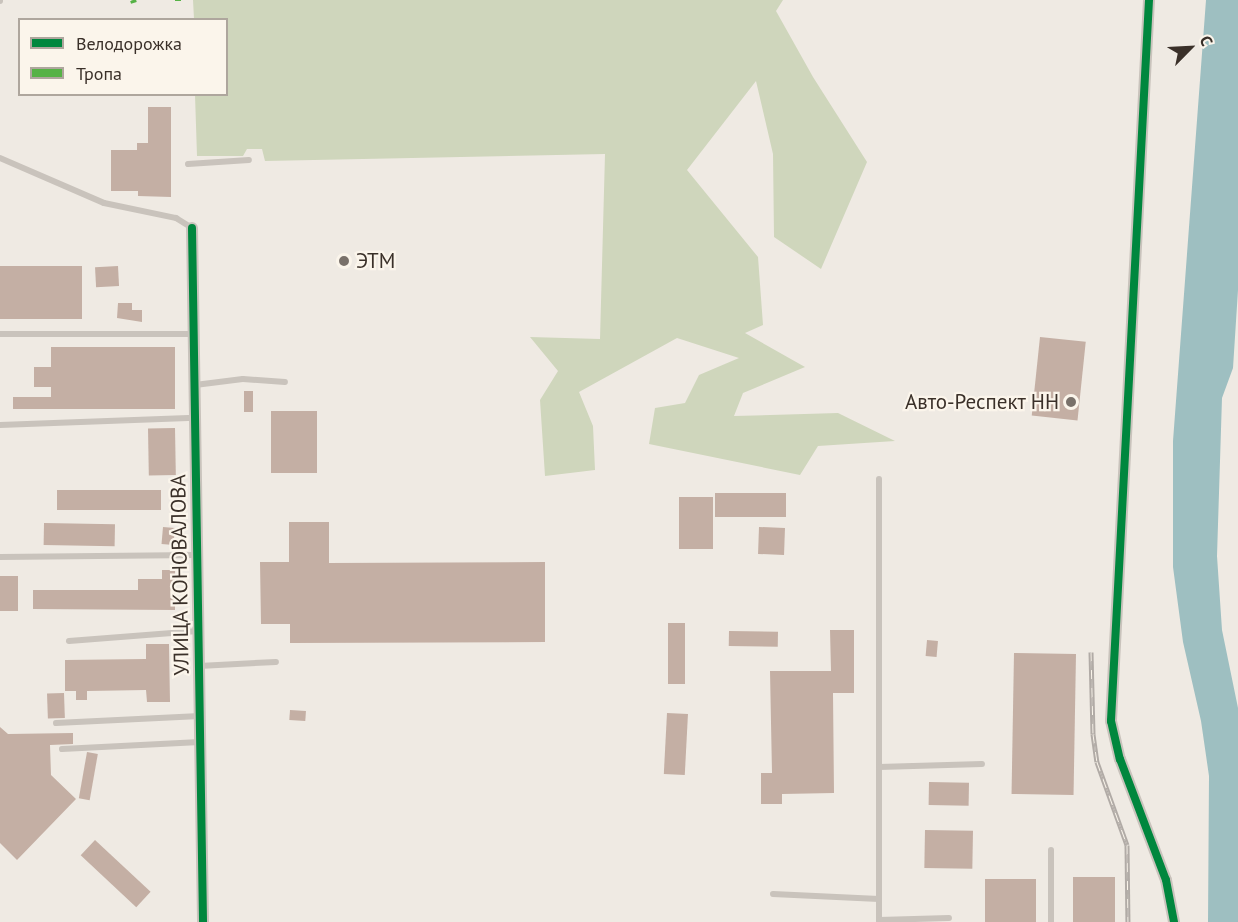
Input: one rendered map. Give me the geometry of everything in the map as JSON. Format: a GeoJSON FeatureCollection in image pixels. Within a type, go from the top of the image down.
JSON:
{"type":"FeatureCollection","features":[{"type":"Feature","properties":{"kind":"street"},"geometry":{"type":"LineString","coordinates":[[1149,0],[1111,721],[1120,759],[1166,880],[1174,922]]}},
{"type":"Feature","properties":{"kind":"street","name":"УЛИЦА КОНОВАЛОВА"},"geometry":{"type":"LineString","coordinates":[[192,228],[203,922]]}},
{"type":"Feature","properties":{"kind":"lane"},"geometry":{"type":"LineString","coordinates":[[0,158],[104,203],[176,218],[192,228]]}},
{"type":"Feature","properties":{"kind":"lane"},"geometry":{"type":"LineString","coordinates":[[188,164],[249,160]]}},
{"type":"Feature","properties":{"kind":"lane"},"geometry":{"type":"LineString","coordinates":[[0,334],[194,334]]}},
{"type":"Feature","properties":{"kind":"lane"},"geometry":{"type":"LineString","coordinates":[[195,385],[243,379],[285,382]]}},
{"type":"Feature","properties":{"kind":"lane"},"geometry":{"type":"LineString","coordinates":[[0,425],[195,417]]}},
{"type":"Feature","properties":{"kind":"lane"},"geometry":{"type":"LineString","coordinates":[[879,478],[879,921],[949,918]]}},
{"type":"Feature","properties":{"kind":"lane"},"geometry":{"type":"LineString","coordinates":[[0,557],[198,555]]}},
{"type":"Feature","properties":{"kind":"lane"},"geometry":{"type":"LineString","coordinates":[[69,641],[199,631]]}},
{"type":"Feature","properties":{"kind":"lane"},"geometry":{"type":"LineString","coordinates":[[199,666],[276,662]]}},
{"type":"Feature","properties":{"kind":"lane"},"geometry":{"type":"LineString","coordinates":[[56,723],[200,716]]}},
{"type":"Feature","properties":{"kind":"lane"},"geometry":{"type":"LineString","coordinates":[[62,749],[201,742]]}},
{"type":"Feature","properties":{"kind":"lane"},"geometry":{"type":"LineString","coordinates":[[879,767],[982,764]]}},
{"type":"Feature","properties":{"kind":"lane"},"geometry":{"type":"LineString","coordinates":[[1050,850],[1051,922]]}},
{"type":"Feature","properties":{"kind":"lane"},"geometry":{"type":"LineString","coordinates":[[773,894],[879,899]]}},
{"type":"Feature","properties":{"kind":"green space"},"geometry":{"type":"Polygon","coordinates":[[[193,0],[783,0],[776,11],[813,77],[867,162],[821,269],[774,237],[773,154],[756,81],[687,170],[758,257],[763,325],[745,333],[805,367],[743,393],[734,416],[838,413],[895,441],[818,446],[800,475],[649,444],[655,408],[685,403],[699,375],[739,358],[677,338],[579,392],[593,426],[595,470],[545,476],[540,400],[558,371],[530,337],[600,339],[605,154],[265,161],[262,149],[247,149],[243,156],[197,156],[195,96],[228,96],[228,18],[194,18],[193,0]]]}},
{"type":"Feature","properties":{"kind":"water"},"geometry":{"type":"Polygon","coordinates":[[[1206,0],[1238,0],[1238,290],[1233,368],[1222,398],[1217,556],[1222,630],[1238,708],[1238,922],[1208,922],[1209,776],[1201,721],[1183,642],[1173,567],[1173,441],[1206,0]]]}},
{"type":"Feature","properties":{"kind":"building"},"geometry":{"type":"Polygon","coordinates":[[[148,107],[171,107],[171,197],[138,196],[138,191],[111,191],[111,150],[137,150],[137,143],[148,143],[148,107]]]}},
{"type":"Feature","properties":{"kind":"building"},"geometry":{"type":"Polygon","coordinates":[[[0,266],[82,266],[82,319],[0,319],[0,266]]]}},
{"type":"Feature","properties":{"kind":"building"},"geometry":{"type":"Polygon","coordinates":[[[118,266],[119,286],[96,287],[95,267],[118,266]]]}},
{"type":"Feature","properties":{"kind":"building"},"geometry":{"type":"Polygon","coordinates":[[[118,303],[132,303],[132,310],[142,310],[142,322],[117,318],[118,303]]]}},
{"type":"Feature","properties":{"kind":"building"},"geometry":{"type":"Polygon","coordinates":[[[1040,337],[1086,342],[1077,420],[1032,416],[1040,337]]]}},
{"type":"Feature","properties":{"kind":"building"},"geometry":{"type":"Polygon","coordinates":[[[51,347],[175,347],[175,409],[13,409],[13,397],[51,397],[51,387],[34,387],[34,367],[51,367],[51,347]]]}},
{"type":"Feature","properties":{"kind":"building"},"geometry":{"type":"Polygon","coordinates":[[[244,391],[253,391],[253,412],[244,412],[244,391]]]}},
{"type":"Feature","properties":{"kind":"building"},"geometry":{"type":"Polygon","coordinates":[[[271,411],[317,411],[317,473],[271,473],[271,411]]]}},
{"type":"Feature","properties":{"kind":"building"},"geometry":{"type":"Polygon","coordinates":[[[148,428],[175,428],[176,475],[149,475],[148,428]]]}},
{"type":"Feature","properties":{"kind":"building"},"geometry":{"type":"Polygon","coordinates":[[[57,490],[161,490],[161,510],[57,510],[57,490]]]}},
{"type":"Feature","properties":{"kind":"building"},"geometry":{"type":"Polygon","coordinates":[[[715,493],[786,493],[786,517],[715,517],[715,493]]]}},
{"type":"Feature","properties":{"kind":"building"},"geometry":{"type":"Polygon","coordinates":[[[679,497],[713,497],[713,549],[679,549],[679,497]]]}},
{"type":"Feature","properties":{"kind":"building"},"geometry":{"type":"Polygon","coordinates":[[[289,522],[329,522],[329,563],[545,562],[545,642],[290,643],[290,624],[261,624],[260,562],[289,562],[289,522]]]}},
{"type":"Feature","properties":{"kind":"building"},"geometry":{"type":"Polygon","coordinates":[[[44,523],[115,524],[115,546],[44,545],[44,523]]]}},
{"type":"Feature","properties":{"kind":"building"},"geometry":{"type":"Polygon","coordinates":[[[163,527],[175,528],[173,545],[162,544],[163,527]]]}},
{"type":"Feature","properties":{"kind":"building"},"geometry":{"type":"Polygon","coordinates":[[[759,527],[785,528],[784,555],[758,554],[759,527]]]}},
{"type":"Feature","properties":{"kind":"building"},"geometry":{"type":"Polygon","coordinates":[[[162,570],[175,570],[175,610],[33,609],[33,590],[138,590],[138,579],[162,579],[162,570]]]}},
{"type":"Feature","properties":{"kind":"building"},"geometry":{"type":"Polygon","coordinates":[[[0,576],[18,576],[18,611],[0,611],[0,576]]]}},
{"type":"Feature","properties":{"kind":"building"},"geometry":{"type":"Polygon","coordinates":[[[668,623],[685,623],[685,684],[668,684],[668,623]]]}},
{"type":"Feature","properties":{"kind":"building"},"geometry":{"type":"Polygon","coordinates":[[[830,630],[854,630],[854,693],[833,693],[834,793],[782,794],[782,804],[761,804],[761,773],[772,773],[770,671],[831,671],[830,630]]]}},
{"type":"Feature","properties":{"kind":"building"},"geometry":{"type":"Polygon","coordinates":[[[729,631],[778,632],[778,647],[729,646],[729,631]]]}},
{"type":"Feature","properties":{"kind":"building"},"geometry":{"type":"Polygon","coordinates":[[[927,640],[938,641],[937,657],[926,656],[927,640]]]}},
{"type":"Feature","properties":{"kind":"building"},"geometry":{"type":"Polygon","coordinates":[[[146,644],[169,644],[170,702],[147,702],[146,690],[87,691],[87,700],[76,700],[76,691],[65,691],[65,660],[146,659],[146,644]]]}},
{"type":"Feature","properties":{"kind":"building"},"geometry":{"type":"Polygon","coordinates":[[[1014,653],[1076,654],[1074,795],[1012,794],[1014,653]]]}},
{"type":"Feature","properties":{"kind":"building"},"geometry":{"type":"Polygon","coordinates":[[[64,693],[65,718],[48,719],[47,694],[64,693]]]}},
{"type":"Feature","properties":{"kind":"building"},"geometry":{"type":"Polygon","coordinates":[[[290,710],[306,711],[305,721],[289,720],[290,710]]]}},
{"type":"Feature","properties":{"kind":"building"},"geometry":{"type":"Polygon","coordinates":[[[667,713],[688,714],[685,775],[664,774],[667,713]]]}},
{"type":"Feature","properties":{"kind":"building"},"geometry":{"type":"Polygon","coordinates":[[[0,727],[8,734],[73,733],[73,744],[50,745],[51,775],[76,799],[17,860],[0,843],[0,727]]]}},
{"type":"Feature","properties":{"kind":"building"},"geometry":{"type":"Polygon","coordinates":[[[87,752],[98,754],[90,800],[79,798],[87,752]]]}},
{"type":"Feature","properties":{"kind":"building"},"geometry":{"type":"Polygon","coordinates":[[[929,782],[969,783],[969,806],[929,805],[929,782]]]}},
{"type":"Feature","properties":{"kind":"building"},"geometry":{"type":"Polygon","coordinates":[[[925,830],[973,831],[972,869],[924,868],[925,830]]]}},
{"type":"Feature","properties":{"kind":"building"},"geometry":{"type":"Polygon","coordinates":[[[95,840],[151,892],[136,907],[81,855],[95,840]]]}},
{"type":"Feature","properties":{"kind":"building"},"geometry":{"type":"Polygon","coordinates":[[[1073,877],[1115,877],[1115,922],[1073,922],[1073,877]]]}},
{"type":"Feature","properties":{"kind":"building"},"geometry":{"type":"Polygon","coordinates":[[[985,879],[1036,879],[1036,922],[985,922],[985,879]]]}},
{"type":"Feature","properties":{"kind":"railway"},"geometry":{"type":"LineString","coordinates":[[1091,652],[1093,734],[1097,762],[1127,845],[1128,922]]}},
{"type":"Feature","properties":{"kind":"cycle path"},"geometry":{"type":"LineString","coordinates":[[1149,0],[1111,721],[1120,759],[1166,880],[1174,922]]}},
{"type":"Feature","properties":{"kind":"cycle path"},"geometry":{"type":"LineString","coordinates":[[192,228],[203,922]]}},
{"type":"Feature","properties":{"kind":"place","name":"ЭТМ"},"geometry":{"type":"Point","coordinates":[344,261]}},
{"type":"Feature","properties":{"kind":"place","name":"Авто-Респект НН"},"geometry":{"type":"Point","coordinates":[1071,402]}}]}
